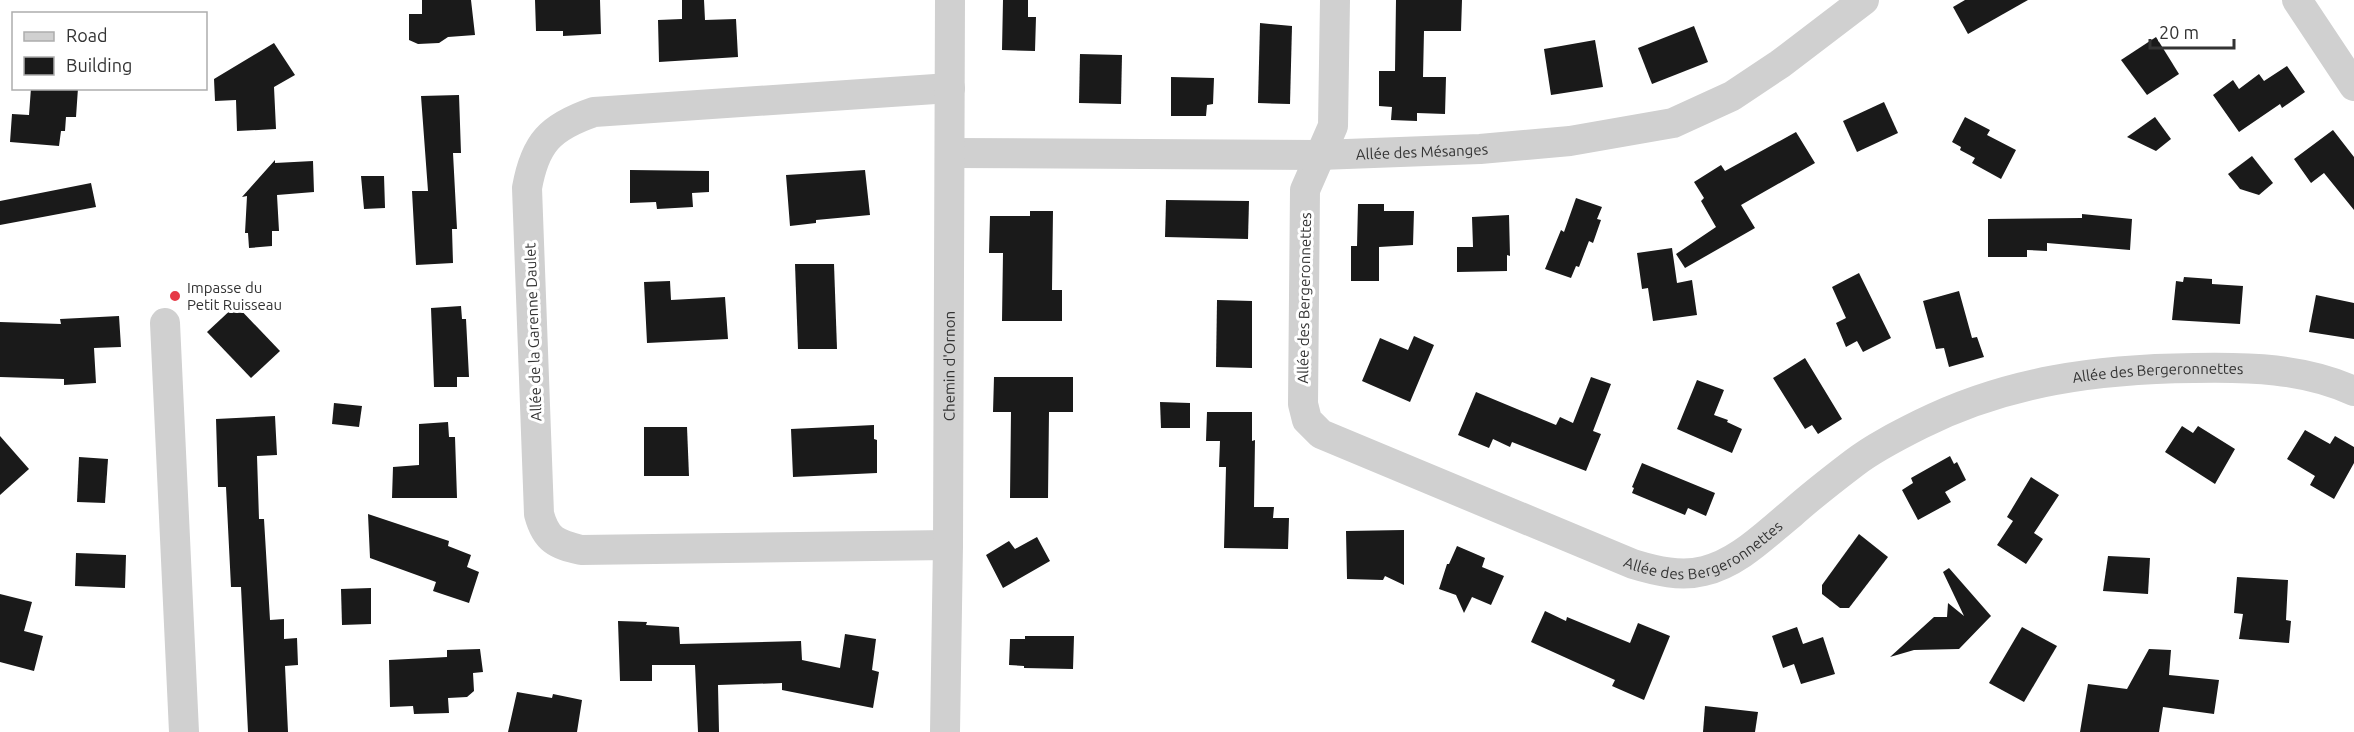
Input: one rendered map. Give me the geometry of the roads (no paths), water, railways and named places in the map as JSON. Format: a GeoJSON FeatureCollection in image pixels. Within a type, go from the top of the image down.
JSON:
{"type":"FeatureCollection","features":[{"type":"Feature","properties":{"kind":"street","name":"Chemin d'Ornon"},"geometry":{"type":"LineString","coordinates":[[945,732],[950,0]]}},
{"type":"Feature","properties":{"kind":"street","name":"Allée des Bergeronnettes"},"geometry":{"type":"LineString","coordinates":[[1335,0],[1333,126],[1305,190],[1303,404],[1307,420],[1321,434],[1633,564],[1652,570],[1689,573],[1716,567],[1756,543],[1857,460],[1921,424],[1980,399],[2049,380],[2104,371],[2233,367],[2281,370],[2311,376],[2354,391]]}},
{"type":"Feature","properties":{"kind":"street"},"geometry":{"type":"LineString","coordinates":[[2297,0],[2354,86]]}},
{"type":"Feature","properties":{"kind":"street","name":"Allée des Mésanges"},"geometry":{"type":"LineString","coordinates":[[950,153],[1320,155],[1480,149],[1570,141],[1673,123],[1732,96],[1861,3]]}},
{"type":"Feature","properties":{"kind":"street","name":"Allée de la Garenne Daulet"},"geometry":{"type":"LineString","coordinates":[[948,545],[581,550],[551,539],[543,528],[539,514],[527,188],[532,162],[544,140],[571,120],[594,112],[950,88]]}},
{"type":"Feature","properties":{"kind":"street"},"geometry":{"type":"LineString","coordinates":[[165,323],[184,732]]}},
{"type":"Feature","properties":{"kind":"place","name":"Impasse du Petit Ruisseau"},"geometry":{"type":"Point","coordinates":[175,296]}}]}
